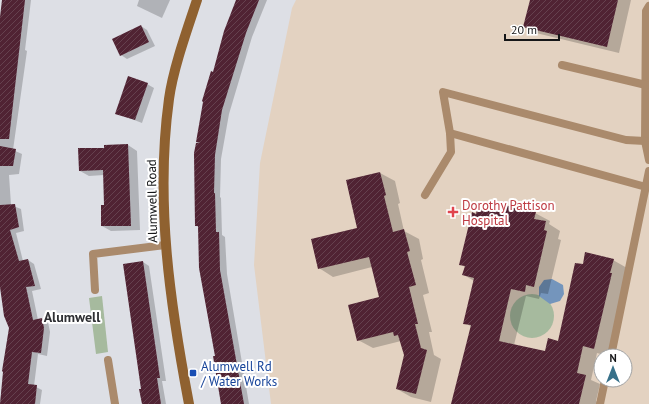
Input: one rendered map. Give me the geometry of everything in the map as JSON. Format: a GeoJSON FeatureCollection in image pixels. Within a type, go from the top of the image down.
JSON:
{"type":"FeatureCollection","features":[{"type":"Feature","properties":{"kind":"street","name":"Alumwell Road"},"geometry":{"type":"LineString","coordinates":[[190,404],[169,281],[165,245],[164,144],[169,98],[186,34],[197,0]]}},
{"type":"Feature","properties":{"kind":"lane"},"geometry":{"type":"LineString","coordinates":[[649,6],[646,11],[645,141],[649,160]]}},
{"type":"Feature","properties":{"kind":"lane"},"geometry":{"type":"LineString","coordinates":[[562,65],[646,85]]}},
{"type":"Feature","properties":{"kind":"lane"},"geometry":{"type":"LineString","coordinates":[[426,195],[451,152],[450,133],[443,92],[626,140],[645,141]]}},
{"type":"Feature","properties":{"kind":"lane"},"geometry":{"type":"LineString","coordinates":[[450,133],[646,187]]}},
{"type":"Feature","properties":{"kind":"lane"},"geometry":{"type":"LineString","coordinates":[[612,348],[649,171]]}},
{"type":"Feature","properties":{"kind":"lane"},"geometry":{"type":"LineString","coordinates":[[95,290],[93,254],[165,245]]}},
{"type":"Feature","properties":{"kind":"lane"},"geometry":{"type":"LineString","coordinates":[[108,360],[115,404]]}},
{"type":"Feature","properties":{"kind":"lane"},"geometry":{"type":"LineString","coordinates":[[600,404],[603,388]]}},
{"type":"Feature","properties":{"kind":"shaded area","name":"Dorothy Pattison Hospital"},"geometry":{"type":"Polygon","coordinates":[[[296,0],[649,0],[649,404],[271,404],[254,265],[260,163],[292,8],[296,0]]]}},
{"type":"Feature","properties":{"kind":"green space"},"geometry":{"type":"Polygon","coordinates":[[[532,294],[544,298],[550,304],[554,316],[550,328],[544,334],[532,338],[520,334],[514,328],[510,316],[514,304],[520,298],[532,294]]]}},
{"type":"Feature","properties":{"kind":"green space"},"geometry":{"type":"Polygon","coordinates":[[[102,296],[108,352],[96,354],[89,298],[102,296]]]}},
{"type":"Feature","properties":{"kind":"water"},"geometry":{"type":"Polygon","coordinates":[[[552,279],[563,285],[564,294],[560,301],[550,304],[539,296],[539,287],[544,280],[552,279]]]}},
{"type":"Feature","properties":{"kind":"building"},"geometry":{"type":"Polygon","coordinates":[[[2,0],[25,0],[9,139],[0,139],[0,17],[2,0]]]}},
{"type":"Feature","properties":{"kind":"building"},"geometry":{"type":"Polygon","coordinates":[[[236,0],[259,0],[246,33],[222,110],[215,155],[214,193],[216,232],[219,232],[220,270],[244,404],[221,404],[213,356],[215,356],[199,268],[198,226],[195,226],[194,153],[196,143],[200,143],[196,142],[202,101],[211,71],[213,72],[224,31],[236,0]]]}},
{"type":"Feature","properties":{"kind":"building"},"geometry":{"type":"Polygon","coordinates":[[[530,0],[618,0],[607,47],[523,27],[530,0]]]}},
{"type":"Feature","properties":{"kind":"building"},"geometry":{"type":"Polygon","coordinates":[[[141,25],[149,42],[120,56],[112,39],[141,25]]]}},
{"type":"Feature","properties":{"kind":"building"},"geometry":{"type":"Polygon","coordinates":[[[128,76],[148,83],[135,120],[115,114],[128,76]]]}},
{"type":"Feature","properties":{"kind":"building"},"geometry":{"type":"Polygon","coordinates":[[[128,144],[131,226],[101,226],[101,205],[104,205],[103,170],[79,171],[78,148],[104,148],[104,145],[128,144]]]}},
{"type":"Feature","properties":{"kind":"building"},"geometry":{"type":"Polygon","coordinates":[[[0,146],[16,149],[13,166],[0,166],[0,146]]]}},
{"type":"Feature","properties":{"kind":"building"},"geometry":{"type":"Polygon","coordinates":[[[380,172],[393,232],[404,229],[410,251],[407,252],[416,285],[409,287],[418,324],[415,324],[421,348],[427,350],[416,394],[396,389],[404,355],[398,335],[394,336],[393,332],[357,341],[348,305],[379,297],[369,257],[318,269],[311,239],[357,228],[346,180],[380,172]]]}},
{"type":"Feature","properties":{"kind":"building"},"geometry":{"type":"Polygon","coordinates":[[[490,202],[536,212],[534,219],[546,221],[544,230],[547,231],[534,287],[526,285],[525,292],[511,289],[499,341],[545,351],[548,338],[558,341],[575,263],[583,264],[585,252],[614,259],[594,348],[583,346],[577,373],[586,375],[579,404],[451,404],[471,325],[463,324],[474,278],[462,275],[465,266],[459,265],[472,212],[476,214],[478,205],[489,208],[490,202]]]}},
{"type":"Feature","properties":{"kind":"building"},"geometry":{"type":"Polygon","coordinates":[[[15,204],[19,227],[10,230],[19,261],[28,259],[35,286],[26,287],[33,320],[42,318],[44,328],[41,353],[32,352],[28,384],[37,385],[35,404],[0,404],[2,371],[9,328],[4,316],[0,287],[0,205],[15,204]]]}},
{"type":"Feature","properties":{"kind":"building"},"geometry":{"type":"Polygon","coordinates":[[[143,261],[160,378],[157,378],[161,404],[142,404],[123,264],[143,261]]]}},
{"type":"Feature","properties":{"kind":"place","name":"Dorothy Pattison Hospital"},"geometry":{"type":"Point","coordinates":[453,212]}},
{"type":"Feature","properties":{"kind":"place","name":"Alumwell Rd / Water Works"},"geometry":{"type":"Point","coordinates":[193,373]}},
{"type":"Feature","properties":{"kind":"district","name":"Alumwell"},"geometry":{"type":"Point","coordinates":[72,317]}}]}
